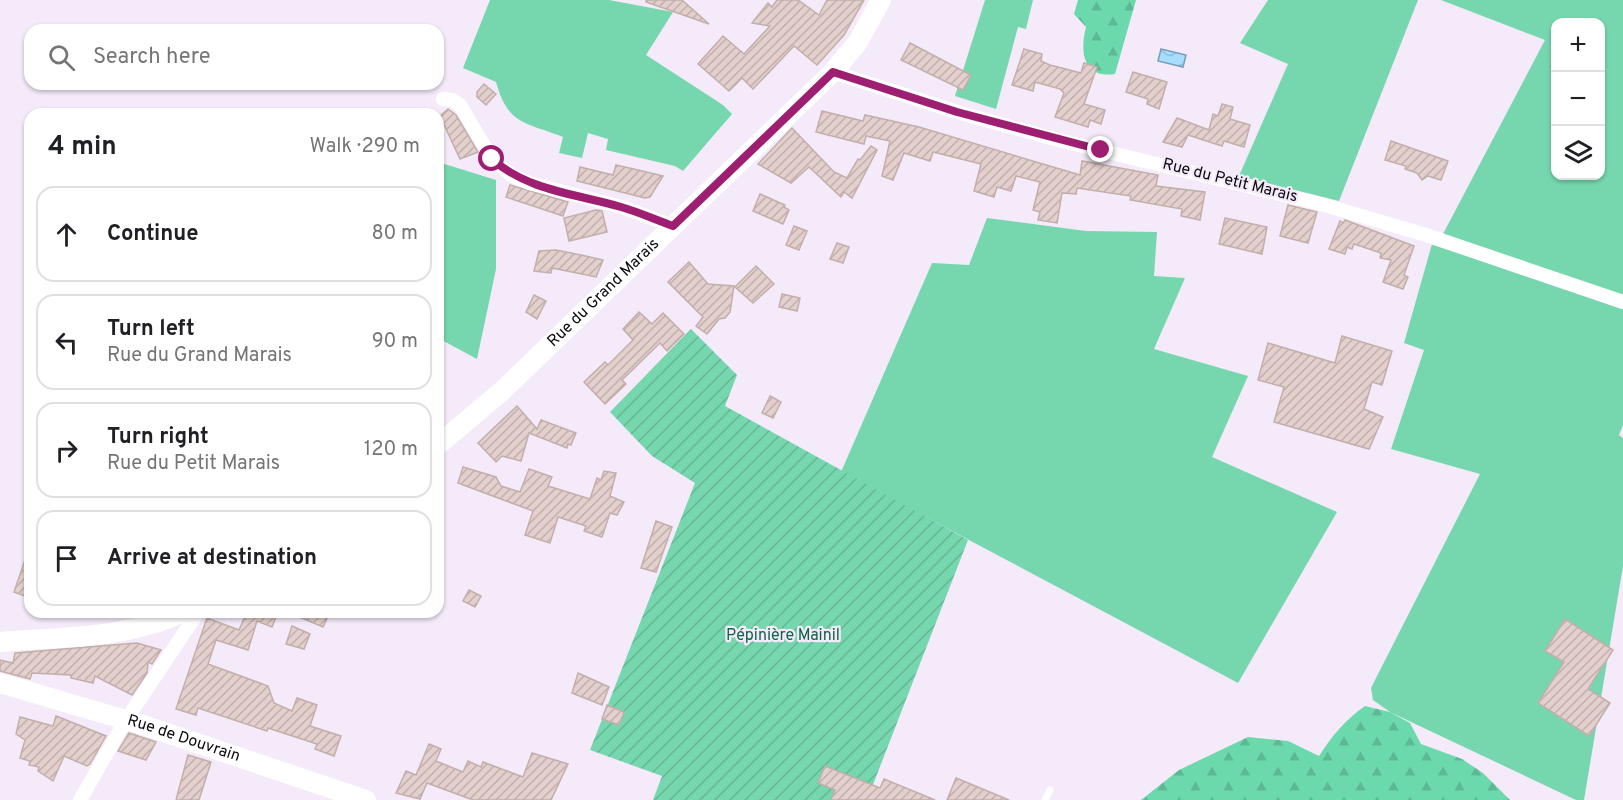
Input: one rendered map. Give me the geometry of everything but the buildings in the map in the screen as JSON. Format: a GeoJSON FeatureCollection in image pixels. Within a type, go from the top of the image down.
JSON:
{"type":"FeatureCollection","features":[{"type":"Feature","properties":{"kind":"street","name":"Rue du Grand Marais"},"geometry":{"type":"LineString","coordinates":[[444,440],[502,391],[833,72],[863,35],[881,0]]}},
{"type":"Feature","properties":{"kind":"street","name":"Rue du Petit Marais"},"geometry":{"type":"LineString","coordinates":[[833,72],[957,112],[1058,140],[1322,204],[1426,235],[1623,302]]}},
{"type":"Feature","properties":{"kind":"street"},"geometry":{"type":"LineString","coordinates":[[444,99],[453,100],[460,105],[492,159],[513,176],[529,183],[622,207],[673,226]]}},
{"type":"Feature","properties":{"kind":"street"},"geometry":{"type":"LineString","coordinates":[[0,642],[130,630],[158,624],[170,618]]}},
{"type":"Feature","properties":{"kind":"street"},"geometry":{"type":"LineString","coordinates":[[80,800],[126,720],[194,618]]}},
{"type":"Feature","properties":{"kind":"street","name":"Rue de Douvrain"},"geometry":{"type":"LineString","coordinates":[[0,683],[126,720],[366,800]]}},
{"type":"Feature","properties":{"kind":"lane"},"geometry":{"type":"LineString","coordinates":[[1046,800],[1050,790]]}},
{"type":"Feature","properties":{"kind":"green space"},"geometry":{"type":"Polygon","coordinates":[[[490,0],[609,0],[673,12],[646,55],[723,105],[732,114],[683,171],[675,166],[606,150],[608,139],[588,133],[582,158],[559,153],[563,137],[520,120],[506,107],[496,82],[463,68],[490,0]]]}},
{"type":"Feature","properties":{"kind":"green space"},"geometry":{"type":"Polygon","coordinates":[[[985,0],[1033,0],[1026,29],[1018,27],[996,109],[955,96],[985,0]]]}},
{"type":"Feature","properties":{"kind":"green space"},"geometry":{"type":"Polygon","coordinates":[[[1078,0],[1136,0],[1115,74],[1096,72],[1086,61],[1083,45],[1086,27],[1074,14],[1078,0]]]}},
{"type":"Feature","properties":{"kind":"green space"},"geometry":{"type":"Polygon","coordinates":[[[1268,0],[1418,0],[1339,201],[1239,176],[1288,64],[1240,43],[1268,0]]]}},
{"type":"Feature","properties":{"kind":"green space"},"geometry":{"type":"Polygon","coordinates":[[[1441,0],[1623,0],[1623,297],[1443,234],[1545,40],[1441,0]]]}},
{"type":"Feature","properties":{"kind":"green space"},"geometry":{"type":"Polygon","coordinates":[[[444,164],[496,180],[496,269],[477,359],[444,341],[444,164]]]}},
{"type":"Feature","properties":{"kind":"green space"},"geometry":{"type":"Polygon","coordinates":[[[987,218],[1086,231],[1157,232],[1154,276],[1185,278],[1154,349],[1248,376],[1212,457],[1337,512],[1238,683],[841,472],[932,263],[969,265],[987,218]]]}},
{"type":"Feature","properties":{"kind":"green space"},"geometry":{"type":"Polygon","coordinates":[[[1432,244],[1623,309],[1623,425],[1619,435],[1623,438],[1623,566],[1584,800],[1576,800],[1390,712],[1373,700],[1371,688],[1480,474],[1391,449],[1424,350],[1404,343],[1432,244]]]}},
{"type":"Feature","properties":{"kind":"green space","name":"Pépinière Mainil"},"geometry":{"type":"Polygon","coordinates":[[[691,329],[737,375],[725,406],[968,540],[867,800],[653,800],[662,776],[590,750],[695,483],[652,456],[610,412],[691,329]]]}},
{"type":"Feature","properties":{"kind":"green space"},"geometry":{"type":"Polygon","coordinates":[[[1365,706],[1390,712],[1410,723],[1421,744],[1462,759],[1483,773],[1510,800],[1141,800],[1179,770],[1248,737],[1288,741],[1319,756],[1339,729],[1365,706]]]}},
{"type":"Feature","properties":{"kind":"water"},"geometry":{"type":"Polygon","coordinates":[[[1161,49],[1186,55],[1183,67],[1158,61],[1161,49]]]}},
{"type":"Feature","properties":{"kind":"route"},"geometry":{"type":"LineString","coordinates":[[492,159],[513,176],[529,183],[622,207],[673,226],[833,72],[957,112],[1101,150]]}}]}
